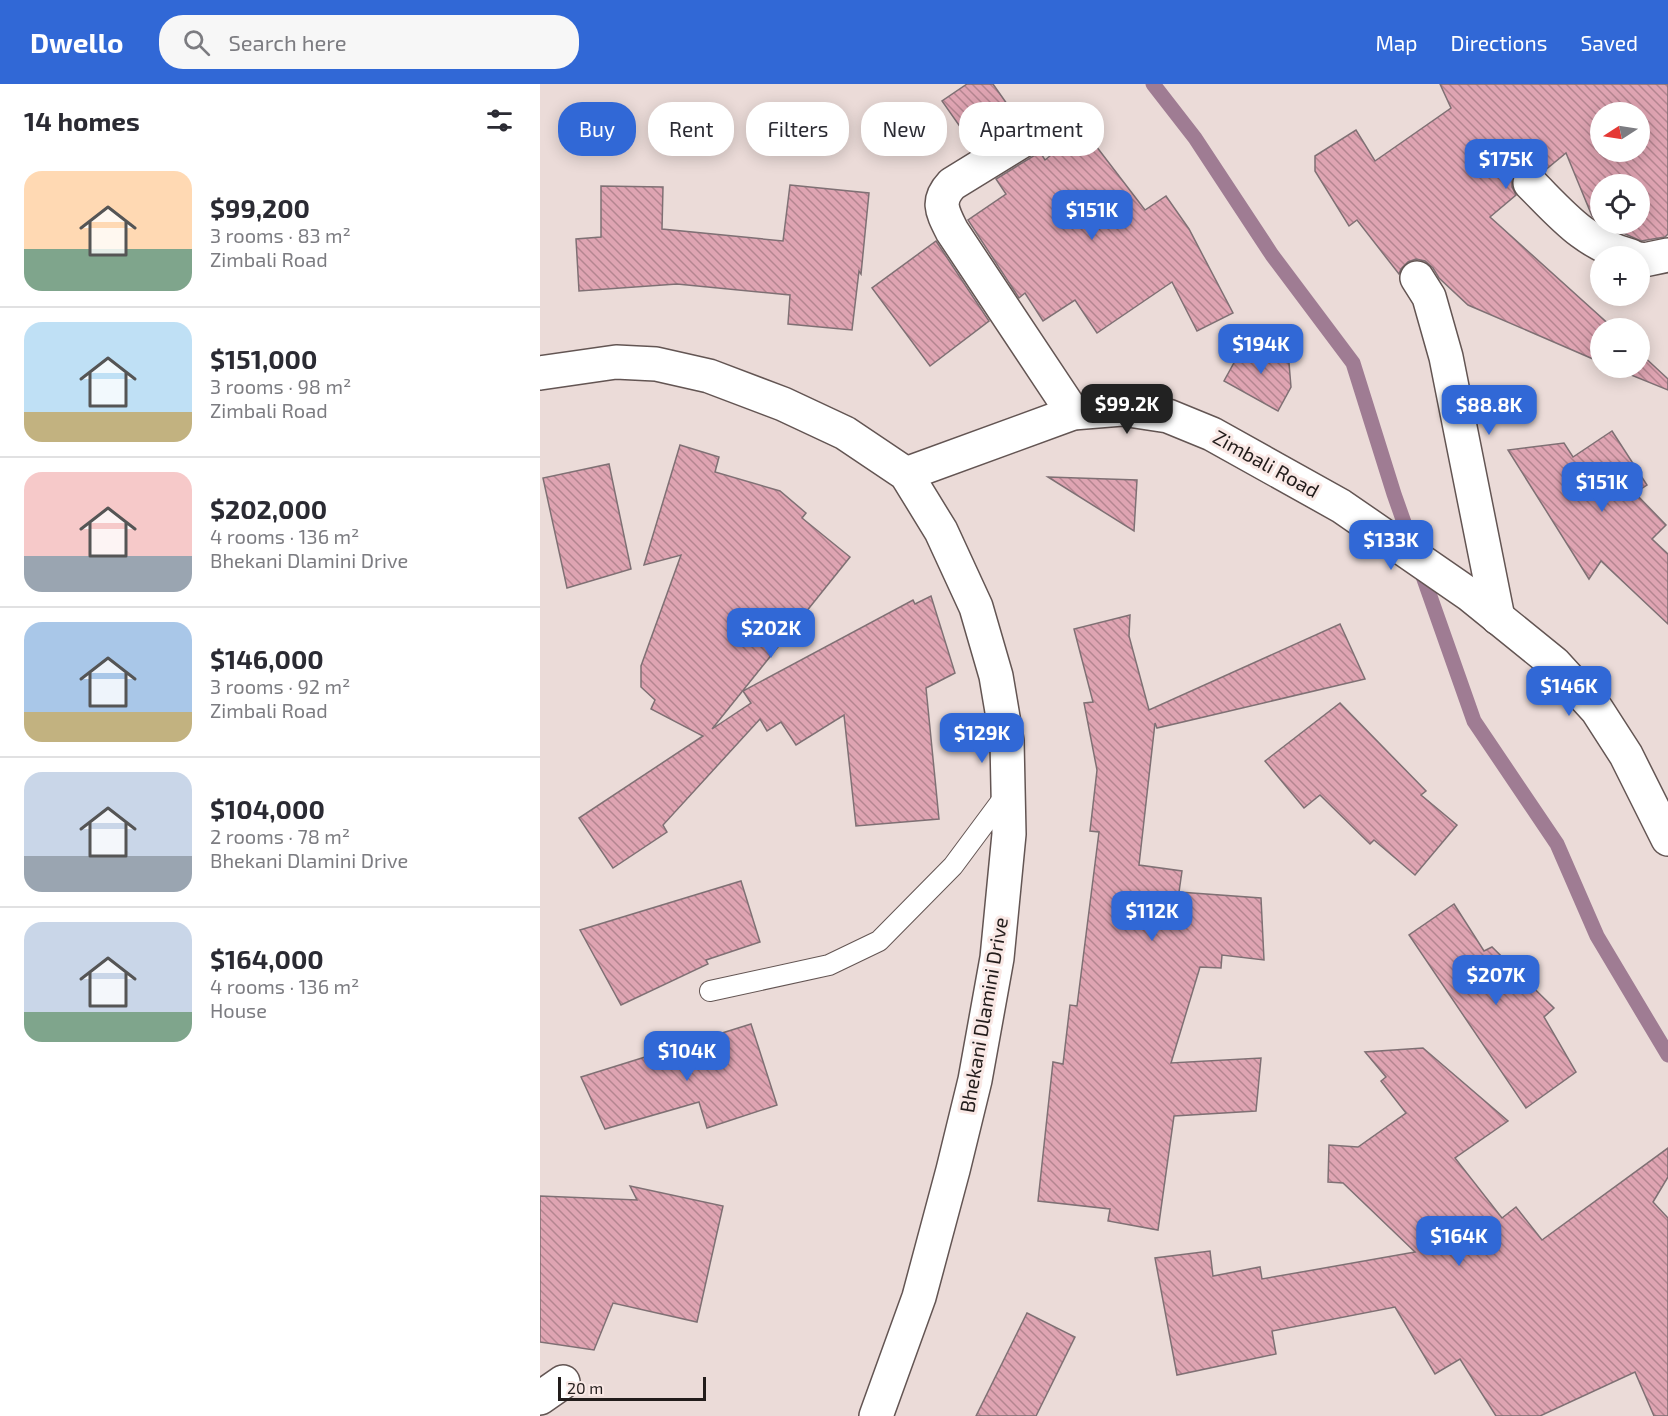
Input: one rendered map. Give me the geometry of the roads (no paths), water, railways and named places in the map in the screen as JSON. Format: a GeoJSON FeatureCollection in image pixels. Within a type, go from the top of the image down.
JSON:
{"type":"FeatureCollection","features":[{"type":"Feature","properties":{"kind":"street"},"geometry":{"type":"LineString","coordinates":[[998,156],[952,184],[945,192],[941,203],[944,215],[952,231],[1073,412]]}},
{"type":"Feature","properties":{"kind":"street"},"geometry":{"type":"LineString","coordinates":[[1530,183],[1577,231],[1604,246]]}},
{"type":"Feature","properties":{"kind":"street"},"geometry":{"type":"LineString","coordinates":[[1650,259],[1668,255]]}},
{"type":"Feature","properties":{"kind":"street"},"geometry":{"type":"LineString","coordinates":[[1417,278],[1429,297],[1446,357],[1498,618]]}},
{"type":"Feature","properties":{"kind":"street","name":"Bhekani Dlamini Drive"},"geometry":{"type":"LineString","coordinates":[[540,373],[616,362],[656,364],[709,375],[783,404],[845,433],[906,474],[941,531],[976,607],[996,676],[1007,741],[1009,834],[998,958],[975,1080],[953,1170],[919,1297],[876,1416]]}},
{"type":"Feature","properties":{"kind":"street","name":"Zimbali Road"},"geometry":{"type":"LineString","coordinates":[[906,474],[1073,412],[1122,409],[1168,416],[1212,434],[1341,506],[1470,595],[1554,663],[1597,710],[1626,755],[1668,839]]}},
{"type":"Feature","properties":{"kind":"lane"},"geometry":{"type":"LineString","coordinates":[[710,991],[829,964],[879,941],[952,866],[1008,792]]}},
{"type":"Feature","properties":{"kind":"waterway"},"geometry":{"type":"LineString","coordinates":[[1153,84],[1195,138],[1272,255],[1353,363],[1394,494],[1474,721],[1557,844],[1597,936],[1668,1055]]}}]}
